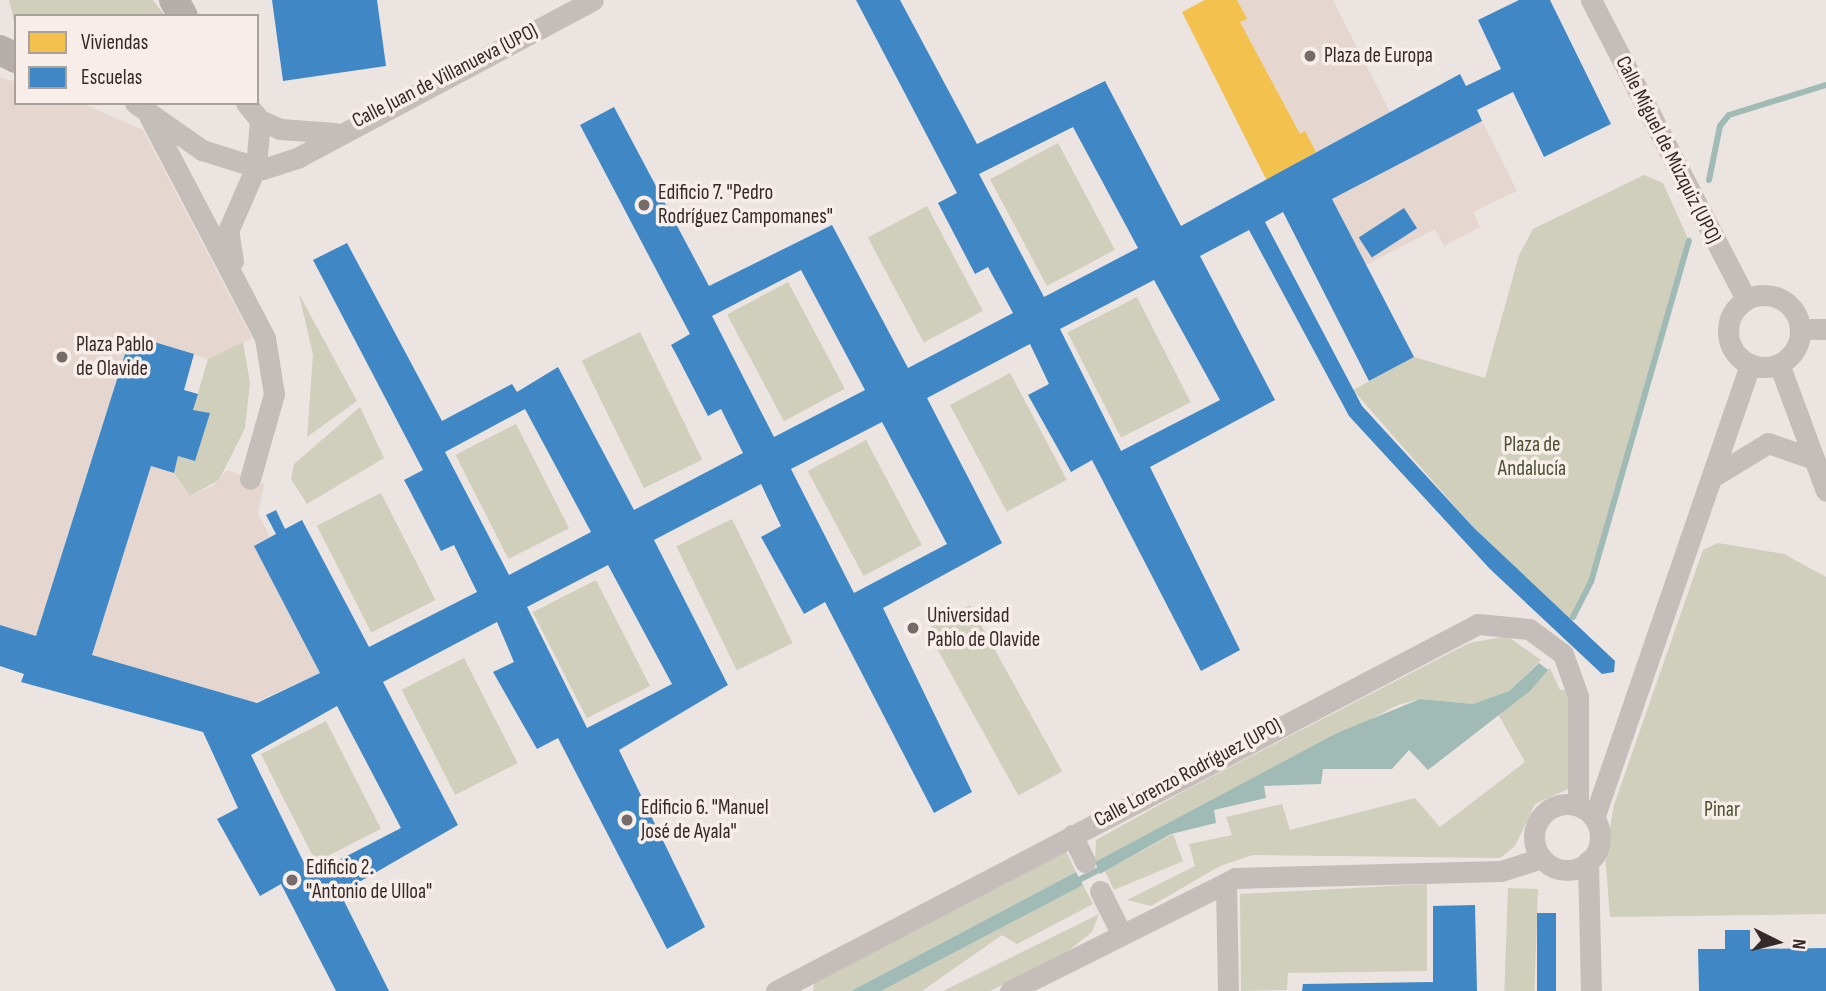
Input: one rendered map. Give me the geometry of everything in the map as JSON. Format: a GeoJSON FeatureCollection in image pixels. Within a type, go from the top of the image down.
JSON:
{"type":"FeatureCollection","features":[{"type":"Feature","properties":{"kind":"street","name":"Calle Juan de Villanueva (UPO)"},"geometry":{"type":"LineString","coordinates":[[256,167],[299,156],[335,133],[593,0]]}},
{"type":"Feature","properties":{"kind":"street","name":"Calle Miguel de Múzquiz (UPO)"},"geometry":{"type":"LineString","coordinates":[[1591,0],[1746,299]]}},
{"type":"Feature","properties":{"kind":"street"},"geometry":{"type":"LineString","coordinates":[[248,105],[260,120],[307,134],[335,133]]}},
{"type":"Feature","properties":{"kind":"street"},"geometry":{"type":"LineString","coordinates":[[141,109],[202,150],[256,167]]}},
{"type":"Feature","properties":{"kind":"street"},"geometry":{"type":"LineString","coordinates":[[141,109],[240,283],[265,338],[274,394],[250,479]]}},
{"type":"Feature","properties":{"kind":"street"},"geometry":{"type":"LineString","coordinates":[[240,283],[228,231],[256,167],[260,120]]}},
{"type":"Feature","properties":{"kind":"street"},"geometry":{"type":"LineString","coordinates":[[1746,299],[1781,299],[1800,329],[1794,352],[1779,364],[1750,365],[1734,352],[1728,330],[1746,299]]}},
{"type":"Feature","properties":{"kind":"street"},"geometry":{"type":"LineString","coordinates":[[1800,329],[1826,330]]}},
{"type":"Feature","properties":{"kind":"street"},"geometry":{"type":"LineString","coordinates":[[1779,364],[1826,491]]}},
{"type":"Feature","properties":{"kind":"street"},"geometry":{"type":"LineString","coordinates":[[1586,812],[1714,476],[1750,365]]}},
{"type":"Feature","properties":{"kind":"street"},"geometry":{"type":"LineString","coordinates":[[1714,476],[1768,443],[1814,458]]}},
{"type":"Feature","properties":{"kind":"street","name":"Calle Lorenzo Rodríguez (UPO)"},"geometry":{"type":"LineString","coordinates":[[776,991],[799,986],[1072,835],[1478,624],[1510,624],[1543,635],[1563,654],[1578,696],[1586,812]]}},
{"type":"Feature","properties":{"kind":"street"},"geometry":{"type":"LineString","coordinates":[[1588,861],[1561,869],[1542,858],[1534,837],[1540,817],[1557,805],[1586,812],[1600,838],[1588,861],[1591,991]]}},
{"type":"Feature","properties":{"kind":"street"},"geometry":{"type":"LineString","coordinates":[[1072,835],[1085,862]]}},
{"type":"Feature","properties":{"kind":"street"},"geometry":{"type":"LineString","coordinates":[[1010,991],[1249,874],[1501,871],[1542,858]]}},
{"type":"Feature","properties":{"kind":"street"},"geometry":{"type":"LineString","coordinates":[[1226,883],[1228,991]]}},
{"type":"Feature","properties":{"kind":"street"},"geometry":{"type":"LineString","coordinates":[[1100,891],[1122,936]]}},
{"type":"Feature","properties":{"kind":"green space"},"geometry":{"type":"Polygon","coordinates":[[[9,0],[153,0],[164,14],[14,14],[14,21],[9,0]]]}},
{"type":"Feature","properties":{"kind":"green space"},"geometry":{"type":"Polygon","coordinates":[[[1058,143],[1115,250],[1047,286],[990,179],[1058,143]]]}},
{"type":"Feature","properties":{"kind":"green space","name":"Plaza de Andalucía"},"geometry":{"type":"Polygon","coordinates":[[[1644,175],[1663,183],[1689,241],[1591,582],[1570,622],[1474,528],[1353,390],[1414,357],[1485,378],[1519,255],[1533,229],[1644,175]]]}},
{"type":"Feature","properties":{"kind":"green space"},"geometry":{"type":"Polygon","coordinates":[[[927,206],[983,311],[924,343],[868,237],[927,206]]]}},
{"type":"Feature","properties":{"kind":"green space"},"geometry":{"type":"Polygon","coordinates":[[[788,282],[845,389],[784,421],[727,314],[788,282]]]}},
{"type":"Feature","properties":{"kind":"green space"},"geometry":{"type":"Polygon","coordinates":[[[299,294],[357,401],[307,437],[313,355],[299,294]]]}},
{"type":"Feature","properties":{"kind":"green space"},"geometry":{"type":"Polygon","coordinates":[[[1137,297],[1191,402],[1121,438],[1068,332],[1137,297]]]}},
{"type":"Feature","properties":{"kind":"green space"},"geometry":{"type":"Polygon","coordinates":[[[640,332],[702,460],[644,488],[582,360],[640,332]]]}},
{"type":"Feature","properties":{"kind":"green space"},"geometry":{"type":"Polygon","coordinates":[[[243,342],[250,383],[245,428],[219,480],[190,496],[174,473],[178,456],[195,461],[209,413],[193,410],[208,359],[243,342]]]}},
{"type":"Feature","properties":{"kind":"green space"},"geometry":{"type":"Polygon","coordinates":[[[1010,373],[1067,480],[1007,512],[950,405],[1010,373]]]}},
{"type":"Feature","properties":{"kind":"green space"},"geometry":{"type":"Polygon","coordinates":[[[360,407],[384,458],[307,504],[291,479],[294,464],[360,407]]]}},
{"type":"Feature","properties":{"kind":"green space"},"geometry":{"type":"Polygon","coordinates":[[[516,424],[569,528],[509,559],[455,455],[516,424]]]}},
{"type":"Feature","properties":{"kind":"green space"},"geometry":{"type":"Polygon","coordinates":[[[866,440],[922,545],[864,576],[808,471],[866,440]]]}},
{"type":"Feature","properties":{"kind":"green space"},"geometry":{"type":"Polygon","coordinates":[[[381,493],[435,600],[371,633],[317,526],[381,493]]]}},
{"type":"Feature","properties":{"kind":"green space"},"geometry":{"type":"Polygon","coordinates":[[[732,519],[792,643],[737,670],[676,546],[732,519]]]}},
{"type":"Feature","properties":{"kind":"green space","name":"Pinar"},"geometry":{"type":"Polygon","coordinates":[[[1718,543],[1784,554],[1826,577],[1826,914],[1610,917],[1605,855],[1614,805],[1703,550],[1718,543]]]}},
{"type":"Feature","properties":{"kind":"green space"},"geometry":{"type":"Polygon","coordinates":[[[596,580],[650,686],[587,718],[533,612],[596,580]]]}},
{"type":"Feature","properties":{"kind":"green space"},"geometry":{"type":"Polygon","coordinates":[[[970,605],[1062,771],[1018,795],[926,629],[970,605]]]}},
{"type":"Feature","properties":{"kind":"green space"},"geometry":{"type":"Polygon","coordinates":[[[1507,636],[1541,660],[1509,691],[1473,704],[1420,699],[1398,705],[1095,862],[1096,840],[1186,790],[1469,643],[1507,636]]]}},
{"type":"Feature","properties":{"kind":"green space"},"geometry":{"type":"Polygon","coordinates":[[[464,658],[518,763],[455,795],[402,690],[464,658]]]}},
{"type":"Feature","properties":{"kind":"green space"},"geometry":{"type":"Polygon","coordinates":[[[1550,668],[1560,690],[1569,690],[1568,789],[1535,804],[1515,846],[1500,858],[1253,855],[1220,866],[1151,906],[1127,900],[1195,866],[1189,844],[1232,835],[1226,817],[1282,804],[1290,830],[1415,798],[1440,827],[1525,762],[1498,714],[1550,668]]]}},
{"type":"Feature","properties":{"kind":"green space"},"geometry":{"type":"Polygon","coordinates":[[[326,721],[381,829],[316,862],[261,754],[326,721]]]}},
{"type":"Feature","properties":{"kind":"green space"},"geometry":{"type":"Polygon","coordinates":[[[1173,834],[1183,861],[1114,890],[1105,871],[1173,834]]]}},
{"type":"Feature","properties":{"kind":"green space"},"geometry":{"type":"Polygon","coordinates":[[[1066,851],[1076,872],[851,991],[813,991],[814,982],[1066,851]]]}},
{"type":"Feature","properties":{"kind":"green space"},"geometry":{"type":"Polygon","coordinates":[[[1427,884],[1427,971],[1288,973],[1287,990],[1241,991],[1240,894],[1427,884]]]}},
{"type":"Feature","properties":{"kind":"green space"},"geometry":{"type":"Polygon","coordinates":[[[1083,885],[1093,904],[1017,944],[1002,935],[922,991],[881,991],[1083,885]]]}},
{"type":"Feature","properties":{"kind":"green space"},"geometry":{"type":"Polygon","coordinates":[[[1508,888],[1538,889],[1534,991],[1504,991],[1508,888]]]}},
{"type":"Feature","properties":{"kind":"green space"},"geometry":{"type":"Polygon","coordinates":[[[1099,914],[1092,932],[1063,955],[990,991],[943,991],[1099,914]]]}},
{"type":"Feature","properties":{"kind":"shaded area","name":"Plaza de Europa"},"geometry":{"type":"Polygon","coordinates":[[[1237,0],[1333,0],[1390,112],[1316,152],[1305,131],[1300,134],[1240,22],[1246,19],[1237,0]]]}},
{"type":"Feature","properties":{"kind":"shaded area","name":"Plaza Pablo de Olavide"},"geometry":{"type":"Polygon","coordinates":[[[0,77],[14,81],[14,105],[86,105],[143,130],[252,338],[208,359],[131,335],[36,636],[0,625],[0,77]]]}},
{"type":"Feature","properties":{"kind":"shaded area"},"geometry":{"type":"Polygon","coordinates":[[[1482,121],[1517,191],[1473,212],[1480,227],[1444,246],[1435,229],[1366,265],[1332,199],[1482,121]]]}},
{"type":"Feature","properties":{"kind":"shaded area"},"geometry":{"type":"Polygon","coordinates":[[[151,466],[174,473],[190,496],[213,486],[227,470],[264,484],[258,514],[270,537],[254,546],[320,673],[251,704],[92,655],[151,466]]]}},
{"type":"Feature","properties":{"kind":"water"},"geometry":{"type":"Polygon","coordinates":[[[1539,663],[1548,670],[1530,691],[1428,770],[1409,750],[1392,769],[1323,769],[1321,784],[1264,786],[1266,798],[1214,810],[1216,823],[1171,834],[1100,874],[1095,862],[1337,733],[1420,699],[1473,704],[1509,691],[1539,663]]]}},
{"type":"Feature","properties":{"kind":"water"},"geometry":{"type":"Polygon","coordinates":[[[1076,872],[1083,885],[881,991],[851,991],[1076,872]]]}},
{"type":"Feature","properties":{"kind":"building: Viviendas"},"geometry":{"type":"Polygon","coordinates":[[[1205,0],[1237,0],[1247,19],[1240,22],[1300,134],[1305,131],[1316,152],[1267,181],[1182,12],[1205,0]]]}},
{"type":"Feature","properties":{"kind":"building: Escuelas"},"geometry":{"type":"Polygon","coordinates":[[[272,0],[377,0],[386,66],[283,81],[272,0]]]}},
{"type":"Feature","properties":{"kind":"building: Escuelas"},"geometry":{"type":"Polygon","coordinates":[[[856,0],[900,0],[977,144],[1105,81],[1181,226],[1460,74],[1466,86],[1501,69],[1478,20],[1519,0],[1550,0],[1611,124],[1544,157],[1513,92],[1477,110],[1482,121],[1332,199],[1414,357],[1369,381],[1283,212],[1265,222],[1362,406],[1474,528],[1615,661],[1614,672],[1602,674],[1490,569],[1349,416],[1249,230],[1200,256],[1275,400],[1150,467],[1240,650],[1201,671],[1092,460],[1071,472],[1028,395],[1049,384],[1030,344],[927,398],[1002,543],[883,608],[972,792],[934,813],[825,602],[804,614],[761,537],[781,526],[761,484],[654,540],[728,685],[619,750],[705,927],[667,949],[558,738],[537,749],[493,672],[514,662],[497,622],[383,682],[458,825],[340,893],[389,991],[336,991],[281,884],[260,896],[217,819],[238,808],[203,732],[21,682],[24,674],[0,666],[0,625],[36,636],[131,335],[194,354],[184,390],[198,394],[193,410],[210,413],[195,461],[178,456],[174,473],[151,466],[92,655],[257,703],[320,673],[254,546],[276,534],[266,515],[276,510],[285,529],[302,520],[369,647],[477,592],[454,545],[441,551],[404,480],[423,470],[313,260],[347,243],[442,421],[512,384],[517,392],[558,367],[634,510],[743,453],[721,409],[708,416],[671,345],[690,334],[580,125],[614,107],[709,286],[832,225],[908,368],[1013,313],[988,267],[975,274],[938,203],[957,193],[856,0]],[[1073,127],[979,174],[1044,297],[1138,248],[1073,127]],[[801,270],[712,316],[774,437],[865,390],[801,270]],[[1154,280],[1060,329],[1121,451],[1220,400],[1154,280]],[[525,409],[445,452],[509,575],[591,532],[525,409]],[[882,422],[791,469],[854,593],[947,544],[882,422]],[[608,565],[527,607],[587,728],[672,684],[608,565]],[[337,706],[251,755],[310,875],[401,828],[337,706]]]}},
{"type":"Feature","properties":{"kind":"building: Escuelas"},"geometry":{"type":"Polygon","coordinates":[[[1404,208],[1417,228],[1372,258],[1359,237],[1404,208]]]}},
{"type":"Feature","properties":{"kind":"building: Escuelas"},"geometry":{"type":"Polygon","coordinates":[[[1475,905],[1477,991],[1302,991],[1303,984],[1433,982],[1433,906],[1475,905]]]}},
{"type":"Feature","properties":{"kind":"building: Escuelas"},"geometry":{"type":"Polygon","coordinates":[[[1537,913],[1556,913],[1556,991],[1537,991],[1537,913]]]}},
{"type":"Feature","properties":{"kind":"building: Escuelas"},"geometry":{"type":"Polygon","coordinates":[[[1725,930],[1750,930],[1750,949],[1826,948],[1826,991],[1699,991],[1698,949],[1725,949],[1725,930]]]}},
{"type":"Feature","properties":{"kind":"waterway"},"geometry":{"type":"LineString","coordinates":[[1709,180],[1720,126],[1729,115],[1826,85]]}},
{"type":"Feature","properties":{"kind":"waterway"},"geometry":{"type":"LineString","coordinates":[[1573,617],[1591,582],[1689,241]]}},
{"type":"Feature","properties":{"kind":"waterway"},"geometry":{"type":"LineString","coordinates":[[1073,883],[1104,867]]}},
{"type":"Feature","properties":{"kind":"place","name":"Plaza de Europa"},"geometry":{"type":"Point","coordinates":[1310,56]}},
{"type":"Feature","properties":{"kind":"place","name":"Edificio 7. \"Pedro Rodríguez Campomanes\""},"geometry":{"type":"Point","coordinates":[644,205]}},
{"type":"Feature","properties":{"kind":"place","name":"Plaza Pablo de Olavide"},"geometry":{"type":"Point","coordinates":[62,357]}},
{"type":"Feature","properties":{"kind":"place","name":"Universidad Pablo de Olavide"},"geometry":{"type":"Point","coordinates":[913,628]}},
{"type":"Feature","properties":{"kind":"place","name":"Edificio 6. \"Manuel José de Ayala\""},"geometry":{"type":"Point","coordinates":[627,820]}},
{"type":"Feature","properties":{"kind":"place","name":"Edificio 2. \"Antonio de Ulloa\""},"geometry":{"type":"Point","coordinates":[292,880]}}]}
